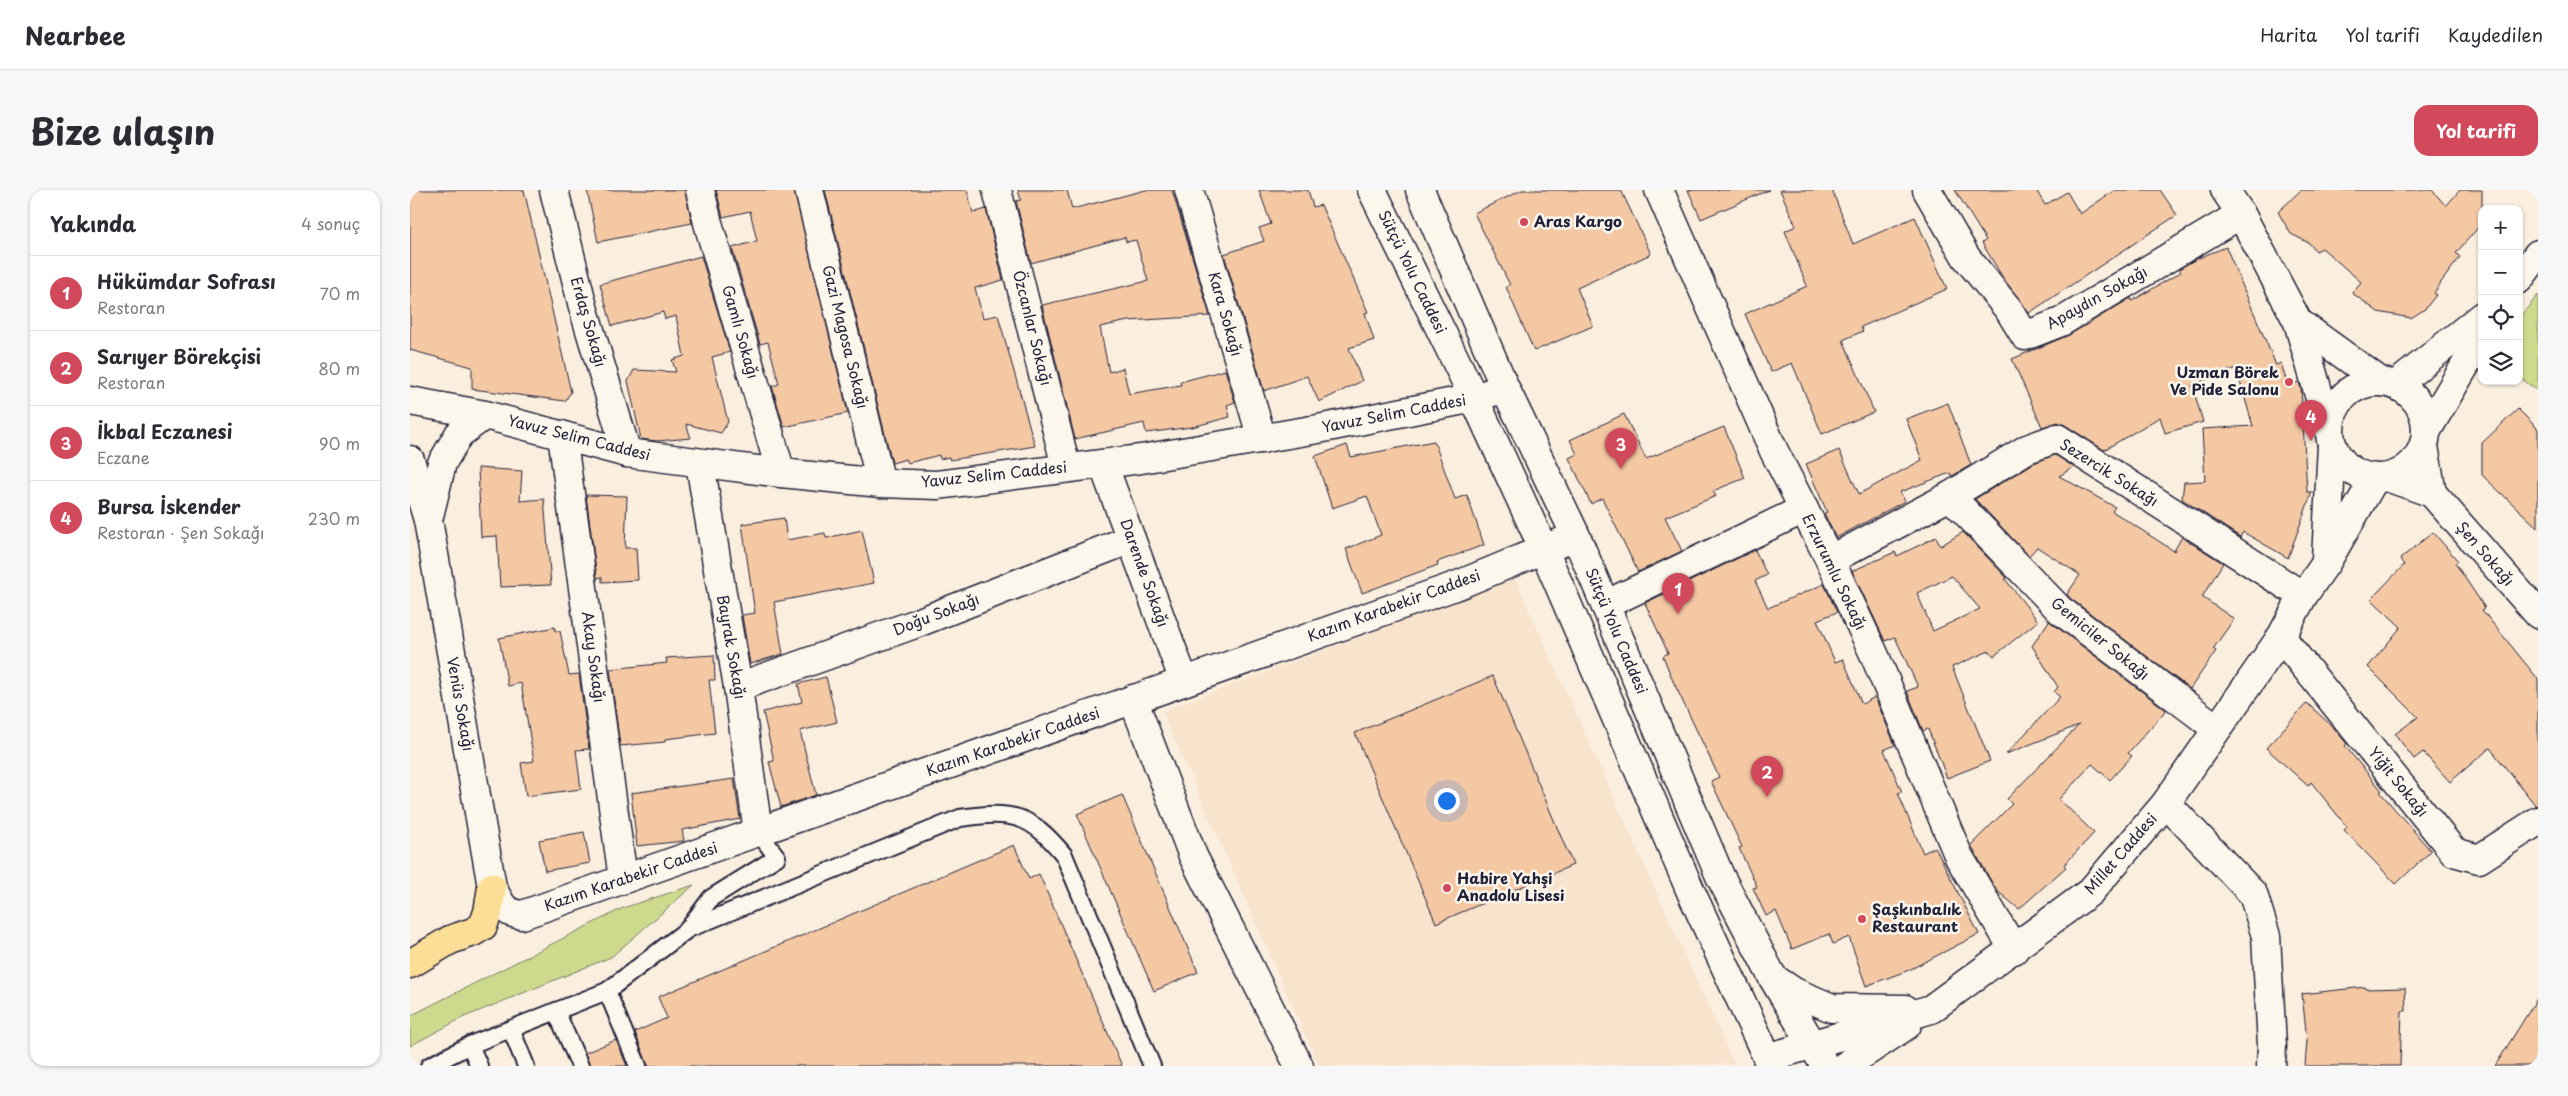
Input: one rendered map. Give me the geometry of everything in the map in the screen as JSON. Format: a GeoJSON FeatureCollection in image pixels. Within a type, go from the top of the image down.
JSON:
{"type":"FeatureCollection","features":[{"type":"Feature","properties":{"kind":"highway"},"geometry":{"type":"LineString","coordinates":[[410,964],[450,940],[473,932],[483,926],[488,912],[492,887]]}},
{"type":"Feature","properties":{"kind":"street","name":"Erdaş Sokağı"},"geometry":{"type":"LineString","coordinates":[[554,190],[583,306],[627,453]]}},
{"type":"Feature","properties":{"kind":"street","name":"Gamlı Sokağı"},"geometry":{"type":"LineString","coordinates":[[700,190],[710,232],[781,473]]}},
{"type":"Feature","properties":{"kind":"street","name":"Gazi Magosa Sokağı"},"geometry":{"type":"LineString","coordinates":[[809,190],[881,483]]}},
{"type":"Feature","properties":{"kind":"street","name":"Özcanlar Sokağı"},"geometry":{"type":"LineString","coordinates":[[997,190],[1066,467]]}},
{"type":"Feature","properties":{"kind":"street","name":"Kara Sokağı"},"geometry":{"type":"LineString","coordinates":[[1189,190],[1262,439]]}},
{"type":"Feature","properties":{"kind":"street","name":"Sütçü Yolu Caddesi"},"geometry":{"type":"LineString","coordinates":[[1372,190],[1474,398],[1544,550],[1764,1063]]}},
{"type":"Feature","properties":{"kind":"street","name":"Sütçü Yolu Caddesi"},"geometry":{"type":"LineString","coordinates":[[1420,190],[1505,388],[1576,536],[1720,876],[1773,978],[1819,1055]]}},
{"type":"Feature","properties":{"kind":"street","name":"Erzurumlu Sokağı"},"geometry":{"type":"LineString","coordinates":[[1659,190],[1774,451],[1830,560],[1874,654],[1959,857],[2014,950]]}},
{"type":"Feature","properties":{"kind":"street","name":"Apaydın Sokağı"},"geometry":{"type":"LineString","coordinates":[[1927,190],[1966,257],[2009,310],[2026,336],[2061,322],[2241,214]]}},
{"type":"Feature","properties":{"kind":"street"},"geometry":{"type":"LineString","coordinates":[[2225,190],[2241,214],[2298,322],[2330,437],[2338,458],[2348,469],[2361,476],[2383,478],[2411,465],[2480,340]]}},
{"type":"Feature","properties":{"kind":"street"},"geometry":{"type":"LineString","coordinates":[[2523,274],[2538,254]]}},
{"type":"Feature","properties":{"kind":"street"},"geometry":{"type":"LineString","coordinates":[[2326,563],[2330,437],[2332,414],[2339,400],[2351,390],[2366,384],[2388,383],[2478,319]]}},
{"type":"Feature","properties":{"kind":"street"},"geometry":{"type":"LineString","coordinates":[[2298,322],[2388,383],[2408,392],[2418,402],[2425,415],[2432,493]]}},
{"type":"Feature","properties":{"kind":"street","name":"Yavuz Selim Caddesi"},"geometry":{"type":"LineString","coordinates":[[410,401],[485,415],[627,453],[700,464],[781,473],[881,483],[936,484],[1066,467],[1104,464],[1262,439],[1474,398],[1505,388]]}},
{"type":"Feature","properties":{"kind":"street"},"geometry":{"type":"LineString","coordinates":[[428,520],[442,463],[459,434],[485,415]]}},
{"type":"Feature","properties":{"kind":"street","name":"Akay Sokağı"},"geometry":{"type":"LineString","coordinates":[[562,435],[623,879]]}},
{"type":"Feature","properties":{"kind":"street","name":"Sezercik Sokağı"},"geometry":{"type":"LineString","coordinates":[[1830,560],[1950,496],[2027,449],[2057,438],[2302,596]]}},
{"type":"Feature","properties":{"kind":"street"},"geometry":{"type":"LineString","coordinates":[[410,460],[428,520]]}},
{"type":"Feature","properties":{"kind":"street","name":"Bayrak Sokağı"},"geometry":{"type":"LineString","coordinates":[[700,464],[738,687],[758,832]]}},
{"type":"Feature","properties":{"kind":"street","name":"Darende Sokağı"},"geometry":{"type":"LineString","coordinates":[[1104,464],[1184,681]]}},
{"type":"Feature","properties":{"kind":"street","name":"Şen Sokağı"},"geometry":{"type":"LineString","coordinates":[[2383,478],[2432,493],[2538,614]]}},
{"type":"Feature","properties":{"kind":"street","name":"Millet Caddesi"},"geometry":{"type":"LineString","coordinates":[[1764,1063],[1819,1055],[1931,1009],[2014,950],[2090,892],[2166,803],[2216,728],[2281,637],[2302,596],[2383,478]]}},
{"type":"Feature","properties":{"kind":"street","name":"Gemiciler Sokağı"},"geometry":{"type":"LineString","coordinates":[[1950,496],[2060,610],[2216,728]]}},
{"type":"Feature","properties":{"kind":"street"},"geometry":{"type":"LineString","coordinates":[[1605,605],[1804,510]]}},
{"type":"Feature","properties":{"kind":"street","name":"Venüs Sokağı"},"geometry":{"type":"LineString","coordinates":[[428,520],[492,887]]}},
{"type":"Feature","properties":{"kind":"street","name":"Kazım Karabekir Caddesi"},"geometry":{"type":"LineString","coordinates":[[492,887],[502,908],[511,914],[522,915],[1458,584],[1576,536]]}},
{"type":"Feature","properties":{"kind":"street","name":"Doğu Sokağı"},"geometry":{"type":"LineString","coordinates":[[738,687],[912,625],[1131,539]]}},
{"type":"Feature","properties":{"kind":"street","name":"Yiğit Sokağı"},"geometry":{"type":"LineString","coordinates":[[2281,637],[2454,852],[2479,859],[2538,821]]}},
{"type":"Feature","properties":{"kind":"street"},"geometry":{"type":"LineString","coordinates":[[1133,699],[1193,856],[1299,1066]]}},
{"type":"Feature","properties":{"kind":"street"},"geometry":{"type":"LineString","coordinates":[[2166,803],[2253,894],[2266,936],[2272,1046],[2271,1066]]}},
{"type":"Feature","properties":{"kind":"street"},"geometry":{"type":"LineString","coordinates":[[1773,978],[1794,992],[1832,1008],[1931,1009]]}},
{"type":"Feature","properties":{"kind":"street"},"geometry":{"type":"LineString","coordinates":[[1845,1066],[1931,1009]]}},
{"type":"Feature","properties":{"kind":"lane"},"geometry":{"type":"LineString","coordinates":[[429,1066],[470,1045],[606,992],[688,929],[960,818],[992,813],[1026,820],[1049,837],[1064,854],[1152,1066]]}},
{"type":"Feature","properties":{"kind":"lane"},"geometry":{"type":"LineString","coordinates":[[688,929],[711,898],[777,857],[758,832]]}},
{"type":"Feature","properties":{"kind":"lane"},"geometry":{"type":"LineString","coordinates":[[606,992],[638,1066]]}},
{"type":"Feature","properties":{"kind":"lane"},"geometry":{"type":"LineString","coordinates":[[556,1011],[580,1066]]}},
{"type":"Feature","properties":{"kind":"lane"},"geometry":{"type":"LineString","coordinates":[[511,1029],[526,1066]]}},
{"type":"Feature","properties":{"kind":"lane"},"geometry":{"type":"LineString","coordinates":[[470,1045],[479,1066]]}},
{"type":"Feature","properties":{"kind":"shaded area","name":"Habire Yahşi Anadolu Lisesi"},"geometry":{"type":"Polygon","coordinates":[[[1515,579],[1734,1064],[1319,1066],[1162,711],[1515,579]]]}},
{"type":"Feature","properties":{"kind":"green space"},"geometry":{"type":"Polygon","coordinates":[[[2538,295],[2538,391],[2523,380],[2523,313],[2538,295]]]}},
{"type":"Feature","properties":{"kind":"green space"},"geometry":{"type":"Polygon","coordinates":[[[694,885],[611,957],[462,1018],[410,1046],[410,1016],[623,908],[694,885]]]}},
{"type":"Feature","properties":{"kind":"building"},"geometry":{"type":"Polygon","coordinates":[[[410,190],[524,190],[571,392],[565,401],[472,389],[472,367],[410,350],[410,190]]]}},
{"type":"Feature","properties":{"kind":"building"},"geometry":{"type":"Polygon","coordinates":[[[587,190],[685,190],[692,223],[598,242],[587,190]]]}},
{"type":"Feature","properties":{"kind":"building"},"geometry":{"type":"Polygon","coordinates":[[[716,190],[794,190],[848,413],[784,427],[772,386],[779,384],[768,342],[760,344],[732,248],[757,241],[750,211],[723,217],[716,190]]]}},
{"type":"Feature","properties":{"kind":"building"},"geometry":{"type":"Polygon","coordinates":[[[825,190],[967,190],[973,213],[986,209],[1003,280],[975,288],[983,318],[998,315],[1035,446],[950,460],[949,457],[940,459],[939,455],[908,463],[906,459],[892,463],[825,190]]]}},
{"type":"Feature","properties":{"kind":"building"},"geometry":{"type":"Polygon","coordinates":[[[1018,190],[1067,190],[1072,209],[1146,190],[1172,190],[1210,316],[1128,321],[1100,327],[1109,372],[1123,368],[1129,394],[1181,385],[1180,382],[1225,370],[1235,402],[1227,405],[1230,417],[1192,427],[1146,433],[1144,423],[1075,439],[1042,305],[1148,281],[1136,240],[1126,242],[1125,237],[1031,263],[1016,201],[1021,200],[1018,190]]]}},
{"type":"Feature","properties":{"kind":"building"},"geometry":{"type":"Polygon","coordinates":[[[1259,190],[1308,190],[1313,207],[1321,205],[1368,312],[1365,313],[1374,340],[1349,348],[1362,381],[1319,402],[1307,376],[1264,391],[1224,254],[1264,241],[1259,228],[1271,224],[1259,190]]]}},
{"type":"Feature","properties":{"kind":"building"},"geometry":{"type":"Polygon","coordinates":[[[1522,190],[1621,190],[1651,254],[1577,288],[1593,326],[1534,351],[1506,287],[1510,285],[1474,213],[1522,190]]]}},
{"type":"Feature","properties":{"kind":"building"},"geometry":{"type":"Polygon","coordinates":[[[1688,190],[1769,190],[1701,219],[1688,190]]]}},
{"type":"Feature","properties":{"kind":"building"},"geometry":{"type":"Polygon","coordinates":[[[1780,190],[1832,190],[1853,244],[1915,217],[1947,289],[1861,327],[1863,331],[1843,340],[1874,412],[1822,434],[1792,363],[1771,372],[1745,314],[1807,286],[1785,231],[1796,226],[1780,190]]]}},
{"type":"Feature","properties":{"kind":"building"},"geometry":{"type":"Polygon","coordinates":[[[1955,190],[2036,190],[2045,205],[2067,192],[2080,214],[2115,190],[2160,190],[2177,215],[2029,313],[2003,278],[1982,243],[1986,240],[1955,190]]]}},
{"type":"Feature","properties":{"kind":"building"},"geometry":{"type":"Polygon","coordinates":[[[2301,190],[2432,190],[2446,206],[2460,190],[2482,190],[2482,205],[2478,205],[2478,228],[2456,253],[2460,257],[2434,293],[2436,295],[2425,309],[2411,318],[2378,312],[2352,293],[2361,282],[2322,248],[2316,251],[2309,243],[2291,234],[2278,212],[2301,190]]]}},
{"type":"Feature","properties":{"kind":"building"},"geometry":{"type":"Polygon","coordinates":[[[2226,247],[2276,365],[2281,363],[2288,386],[2299,382],[2301,389],[2307,492],[2312,492],[2288,558],[2243,532],[2240,537],[2182,499],[2184,482],[2205,481],[2202,429],[2253,426],[2236,368],[2192,385],[2203,422],[2165,433],[2160,417],[2104,450],[2058,422],[2042,427],[2012,359],[2069,335],[2131,298],[2132,301],[2181,272],[2179,269],[2196,259],[2226,247]]]}},
{"type":"Feature","properties":{"kind":"building"},"geometry":{"type":"Polygon","coordinates":[[[701,256],[730,352],[712,357],[728,422],[721,433],[686,424],[691,438],[657,441],[641,439],[628,381],[634,370],[676,372],[672,360],[684,356],[676,316],[665,319],[663,312],[612,326],[600,284],[701,256]]]}},
{"type":"Feature","properties":{"kind":"building"},"geometry":{"type":"Polygon","coordinates":[[[1948,403],[1971,465],[1952,476],[1950,473],[1900,492],[1905,501],[1836,538],[1824,513],[1827,512],[1806,464],[1839,450],[1859,494],[1922,460],[1906,419],[1948,403]]]}},
{"type":"Feature","properties":{"kind":"building"},"geometry":{"type":"Polygon","coordinates":[[[2518,409],[2538,429],[2538,528],[2482,475],[2482,443],[2518,409]]]}},
{"type":"Feature","properties":{"kind":"building"},"geometry":{"type":"Polygon","coordinates":[[[1624,414],[1646,459],[1724,427],[1745,478],[1713,491],[1716,496],[1665,517],[1682,551],[1638,572],[1602,498],[1591,504],[1569,458],[1577,454],[1570,440],[1624,414]]]}},
{"type":"Feature","properties":{"kind":"building"},"geometry":{"type":"Polygon","coordinates":[[[1434,441],[1455,499],[1467,495],[1484,545],[1437,562],[1438,565],[1362,593],[1346,549],[1381,535],[1367,496],[1332,508],[1315,456],[1347,445],[1351,457],[1434,441]]]}},
{"type":"Feature","properties":{"kind":"building"},"geometry":{"type":"Polygon","coordinates":[[[2055,455],[2074,467],[2059,476],[2115,507],[2112,511],[2174,551],[2182,537],[2223,563],[2202,597],[2234,619],[2213,649],[2216,651],[2190,689],[2070,598],[2067,594],[2080,575],[2037,547],[2029,556],[1975,499],[2034,463],[2055,455]]]}},
{"type":"Feature","properties":{"kind":"building"},"geometry":{"type":"Polygon","coordinates":[[[478,468],[522,471],[520,501],[544,499],[551,585],[500,587],[497,536],[481,537],[478,468]]]}},
{"type":"Feature","properties":{"kind":"building"},"geometry":{"type":"Polygon","coordinates":[[[586,495],[627,496],[625,548],[636,548],[638,580],[602,582],[602,577],[597,578],[586,495]]]}},
{"type":"Feature","properties":{"kind":"building"},"geometry":{"type":"Polygon","coordinates":[[[784,518],[787,540],[825,533],[826,538],[862,530],[874,583],[774,602],[783,654],[750,664],[742,615],[755,613],[742,524],[784,518]]]}},
{"type":"Feature","properties":{"kind":"building"},"geometry":{"type":"Polygon","coordinates":[[[1963,532],[2007,578],[2005,579],[2038,621],[1994,656],[1989,651],[1952,667],[1990,761],[1947,778],[1928,729],[1923,731],[1907,691],[1918,687],[1895,637],[1885,641],[1852,571],[1895,552],[1897,556],[1936,537],[1940,546],[1963,532]],[[1952,576],[1917,593],[1933,631],[1980,609],[1952,576]]]}},
{"type":"Feature","properties":{"kind":"building"},"geometry":{"type":"Polygon","coordinates":[[[2433,532],[2458,561],[2455,563],[2485,608],[2482,610],[2538,679],[2538,805],[2536,806],[2490,748],[2450,782],[2423,752],[2414,759],[2395,734],[2418,717],[2368,667],[2401,627],[2371,599],[2404,565],[2400,559],[2433,532]]]}},
{"type":"Feature","properties":{"kind":"building"},"geometry":{"type":"Polygon","coordinates":[[[1755,550],[1767,575],[1755,581],[1768,608],[1824,584],[1837,612],[1817,620],[1835,662],[1843,659],[1862,704],[1875,697],[1895,745],[1884,750],[1902,792],[1898,793],[1923,853],[1935,847],[1979,934],[1909,970],[1866,986],[1849,937],[1833,944],[1829,934],[1792,949],[1776,911],[1766,916],[1753,888],[1757,887],[1739,848],[1742,847],[1711,781],[1719,777],[1673,681],[1663,656],[1668,653],[1645,603],[1755,550]]]}},
{"type":"Feature","properties":{"kind":"building"},"geometry":{"type":"Polygon","coordinates":[[[2049,621],[2166,710],[2128,753],[2132,756],[2110,780],[2092,764],[2059,799],[2094,833],[2064,865],[2066,867],[2019,909],[1996,890],[1971,845],[2012,804],[2007,799],[2079,725],[2006,754],[2060,697],[2054,692],[2058,687],[2032,646],[2049,621]]]}},
{"type":"Feature","properties":{"kind":"building"},"geometry":{"type":"Polygon","coordinates":[[[555,627],[555,631],[560,631],[569,675],[579,674],[589,749],[576,750],[581,789],[526,796],[521,763],[534,761],[521,683],[508,686],[499,638],[555,627]]]}},
{"type":"Feature","properties":{"kind":"building"},"geometry":{"type":"Polygon","coordinates":[[[714,655],[715,680],[709,680],[715,733],[665,739],[665,742],[620,746],[610,669],[667,663],[666,658],[714,655]]]}},
{"type":"Feature","properties":{"kind":"building"},"geometry":{"type":"Polygon","coordinates":[[[1493,676],[1573,865],[1436,923],[1355,733],[1493,676]]]}},
{"type":"Feature","properties":{"kind":"building"},"geometry":{"type":"Polygon","coordinates":[[[826,677],[837,722],[800,731],[816,795],[781,807],[769,762],[774,761],[763,712],[802,702],[798,684],[826,677]]]}},
{"type":"Feature","properties":{"kind":"building"},"geometry":{"type":"Polygon","coordinates":[[[2307,703],[2334,728],[2347,744],[2345,746],[2382,791],[2380,792],[2431,851],[2396,884],[2344,830],[2347,827],[2311,782],[2308,786],[2266,748],[2307,703]]]}},
{"type":"Feature","properties":{"kind":"building"},"geometry":{"type":"Polygon","coordinates":[[[734,779],[740,819],[682,830],[684,841],[637,846],[631,793],[734,779]]]}},
{"type":"Feature","properties":{"kind":"building"},"geometry":{"type":"Polygon","coordinates":[[[1122,795],[1198,972],[1154,991],[1077,814],[1122,795]]]}},
{"type":"Feature","properties":{"kind":"building"},"geometry":{"type":"Polygon","coordinates":[[[584,832],[590,863],[545,871],[539,840],[584,832]]]}},
{"type":"Feature","properties":{"kind":"building"},"geometry":{"type":"Polygon","coordinates":[[[1014,845],[1029,879],[1039,874],[1122,1066],[648,1066],[635,1032],[667,1018],[658,997],[1014,845]]]}},
{"type":"Feature","properties":{"kind":"building"},"geometry":{"type":"Polygon","coordinates":[[[2365,987],[2366,989],[2405,988],[2406,1011],[2402,1011],[2400,1066],[2305,1066],[2307,1040],[2302,994],[2365,987]]]}},
{"type":"Feature","properties":{"kind":"building"},"geometry":{"type":"Polygon","coordinates":[[[2538,997],[2538,1066],[2495,1066],[2538,997]]]}},
{"type":"Feature","properties":{"kind":"building"},"geometry":{"type":"Polygon","coordinates":[[[616,1040],[627,1066],[590,1066],[585,1053],[616,1040]]]}},
{"type":"Feature","properties":{"kind":"place","name":"Aras Kargo"},"geometry":{"type":"Point","coordinates":[1524,222]}},
{"type":"Feature","properties":{"kind":"place","name":"Uzman Börek Ve Pide Salonu"},"geometry":{"type":"Point","coordinates":[2289,382]}},
{"type":"Feature","properties":{"kind":"place","name":"Bursa İskender"},"geometry":{"type":"Point","coordinates":[2311,441]}},
{"type":"Feature","properties":{"kind":"place","name":"İkbal Eczanesi"},"geometry":{"type":"Point","coordinates":[1621,469]}},
{"type":"Feature","properties":{"kind":"place","name":"Hükümdar Sofrası"},"geometry":{"type":"Point","coordinates":[1678,614]}},
{"type":"Feature","properties":{"kind":"place","name":"Sarıyer Börekçisi"},"geometry":{"type":"Point","coordinates":[1767,797]}},
{"type":"Feature","properties":{"kind":"place","name":"Habire Yahşi Anadolu Lisesi"},"geometry":{"type":"Point","coordinates":[1447,888]}},
{"type":"Feature","properties":{"kind":"place","name":"Şaşkınbalık Restaurant"},"geometry":{"type":"Point","coordinates":[1862,919]}}]}
